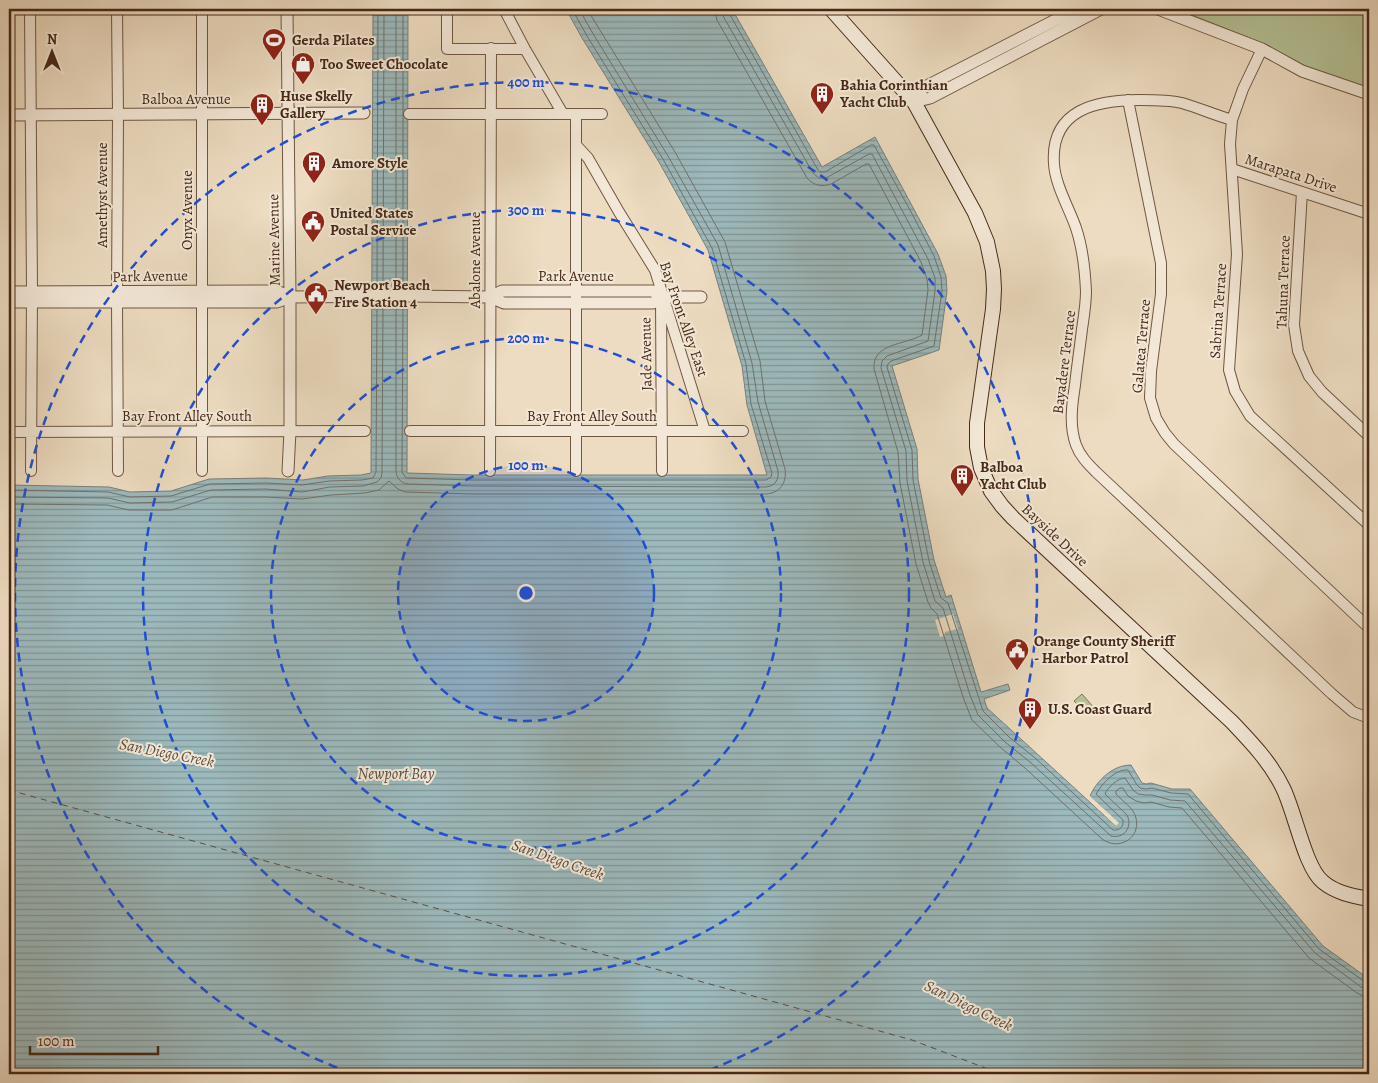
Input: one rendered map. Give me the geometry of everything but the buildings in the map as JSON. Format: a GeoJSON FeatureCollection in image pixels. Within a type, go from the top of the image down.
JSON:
{"type":"FeatureCollection","features":[{"type":"Feature","properties":{"kind":"main road","name":"Bayside Drive"},"geometry":{"type":"LineString","coordinates":[[831,9],[914,102],[975,214],[987,242],[993,271],[994,289],[993,309],[977,423],[977,447],[981,468],[991,491],[1002,506],[1018,522],[1232,722],[1258,750],[1271,766],[1283,788],[1308,859],[1321,881],[1331,888],[1346,894],[1369,899]]}},
{"type":"Feature","properties":{"kind":"street"},"geometry":{"type":"LineString","coordinates":[[30,9],[31,471]]}},
{"type":"Feature","properties":{"kind":"street","name":"Amethyst Avenue"},"geometry":{"type":"LineString","coordinates":[[117,9],[118,471]]}},
{"type":"Feature","properties":{"kind":"street","name":"Onyx Avenue"},"geometry":{"type":"LineString","coordinates":[[202,9],[202,471]]}},
{"type":"Feature","properties":{"kind":"street","name":"Marine Avenue"},"geometry":{"type":"LineString","coordinates":[[287,9],[290,297],[290,431],[288,471]]}},
{"type":"Feature","properties":{"kind":"street"},"geometry":{"type":"LineString","coordinates":[[447,9],[447,49],[525,49]]}},
{"type":"Feature","properties":{"kind":"street"},"geometry":{"type":"LineString","coordinates":[[504,9],[563,114]]}},
{"type":"Feature","properties":{"kind":"street"},"geometry":{"type":"LineString","coordinates":[[914,102],[923,88],[1077,9]]}},
{"type":"Feature","properties":{"kind":"street"},"geometry":{"type":"LineString","coordinates":[[914,102],[930,98],[1102,9]]}},
{"type":"Feature","properties":{"kind":"street"},"geometry":{"type":"LineString","coordinates":[[1158,9],[1262,49],[1302,71],[1369,94]]}},
{"type":"Feature","properties":{"kind":"street","name":"Abalone Avenue"},"geometry":{"type":"LineString","coordinates":[[490,48],[490,471]]}},
{"type":"Feature","properties":{"kind":"street","name":"Sabrina Terrace"},"geometry":{"type":"LineString","coordinates":[[1262,49],[1243,89],[1232,120],[1230,144],[1237,254],[1230,370],[1235,391],[1250,416],[1369,524]]}},
{"type":"Feature","properties":{"kind":"street","name":"Bayadere Terrace"},"geometry":{"type":"LineString","coordinates":[[1232,120],[1181,103],[1128,100],[1106,102],[1087,107],[1068,118],[1061,128],[1054,150],[1054,164],[1083,254],[1086,299],[1072,405],[1072,428],[1076,445],[1084,459],[1096,472],[1325,687],[1353,712],[1369,718]]}},
{"type":"Feature","properties":{"kind":"street","name":"Galatea Terrace"},"geometry":{"type":"LineString","coordinates":[[1128,100],[1161,263],[1161,294],[1151,371],[1150,398],[1156,418],[1174,444],[1369,628]]}},
{"type":"Feature","properties":{"kind":"street","name":"Balboa Avenue"},"geometry":{"type":"LineString","coordinates":[[9,115],[364,113]]}},
{"type":"Feature","properties":{"kind":"street"},"geometry":{"type":"LineString","coordinates":[[410,114],[602,114]]}},
{"type":"Feature","properties":{"kind":"street"},"geometry":{"type":"LineString","coordinates":[[576,114],[576,471]]}},
{"type":"Feature","properties":{"kind":"street","name":"Bay Front Alley East"},"geometry":{"type":"LineString","coordinates":[[576,145],[588,158],[655,270],[705,431]]}},
{"type":"Feature","properties":{"kind":"street","name":"Marapata Drive"},"geometry":{"type":"LineString","coordinates":[[1232,169],[1369,214]]}},
{"type":"Feature","properties":{"kind":"street","name":"Tahuna Terrace"},"geometry":{"type":"LineString","coordinates":[[1302,192],[1294,325],[1298,351],[1308,376],[1322,392],[1369,436]]}},
{"type":"Feature","properties":{"kind":"street","name":"Park Avenue"},"geometry":{"type":"LineString","coordinates":[[9,292],[32,297],[117,297],[202,296],[277,291],[290,297],[490,297],[504,303],[577,304],[653,303],[662,297]]}},
{"type":"Feature","properties":{"kind":"street","name":"Park Avenue"},"geometry":{"type":"LineString","coordinates":[[490,297],[502,291],[653,291],[662,297],[701,297]]}},
{"type":"Feature","properties":{"kind":"street","name":"Park Avenue"},"geometry":{"type":"LineString","coordinates":[[9,302],[32,297]]}},
{"type":"Feature","properties":{"kind":"street","name":"Jade Avenue"},"geometry":{"type":"LineString","coordinates":[[662,297],[662,471]]}},
{"type":"Feature","properties":{"kind":"street","name":"Bay Front Alley South"},"geometry":{"type":"LineString","coordinates":[[9,432],[365,431]]}},
{"type":"Feature","properties":{"kind":"street","name":"Bay Front Alley South"},"geometry":{"type":"LineString","coordinates":[[410,431],[743,431]]}},
{"type":"Feature","properties":{"kind":"green space"},"geometry":{"type":"Polygon","coordinates":[[[1177,9],[1369,9],[1369,89],[1304,68],[1262,43],[1177,9]]]}},
{"type":"Feature","properties":{"kind":"green space"},"geometry":{"type":"Polygon","coordinates":[[[1082,694],[1095,709],[1087,715],[1074,701],[1082,694]]]}},
{"type":"Feature","properties":{"kind":"water","name":"Newport Bay"},"geometry":{"type":"Polygon","coordinates":[[[373,9],[408,9],[407,473],[472,475],[767,475],[747,405],[742,366],[708,250],[659,162],[566,9],[732,9],[822,167],[875,137],[938,254],[946,276],[947,291],[939,350],[892,366],[917,449],[918,479],[934,560],[946,597],[951,595],[981,692],[1008,684],[1010,690],[984,699],[987,708],[1116,826],[1118,823],[1090,796],[1106,774],[1118,768],[1131,765],[1142,783],[1151,783],[1172,789],[1190,789],[1323,946],[1369,979],[1369,1074],[9,1074],[9,485],[109,487],[130,492],[171,491],[209,479],[266,478],[303,480],[371,473],[373,9]]]}},
{"type":"Feature","properties":{"kind":"pier"},"geometry":{"type":"Polygon","coordinates":[[[953,614],[958,629],[945,632],[944,636],[940,637],[935,620],[953,614]]]}},
{"type":"Feature","properties":{"kind":"pier"},"geometry":{"type":"Polygon","coordinates":[[[1077,789],[1080,789],[1087,796],[1088,794],[1119,823],[1116,826],[1077,789]]]}},
{"type":"Feature","properties":{"kind":"ferry route"},"geometry":{"type":"LineString","coordinates":[[9,790],[912,1040],[1001,1074]]}},
{"type":"Feature","properties":{"kind":"place","name":"Gerda Pilates"},"geometry":{"type":"Point","coordinates":[274,61]}},
{"type":"Feature","properties":{"kind":"place","name":"Too Sweet Chocolate"},"geometry":{"type":"Point","coordinates":[303,85]}},
{"type":"Feature","properties":{"kind":"place","name":"Bahia Corinthian Yacht Club"},"geometry":{"type":"Point","coordinates":[822,115]}},
{"type":"Feature","properties":{"kind":"place","name":"Huse Skelly Gallery"},"geometry":{"type":"Point","coordinates":[262,126]}},
{"type":"Feature","properties":{"kind":"place","name":"Amore Style"},"geometry":{"type":"Point","coordinates":[314,184]}},
{"type":"Feature","properties":{"kind":"place","name":"United States Postal Service"},"geometry":{"type":"Point","coordinates":[313,243]}},
{"type":"Feature","properties":{"kind":"place","name":"Newport Beach Fire Station 4"},"geometry":{"type":"Point","coordinates":[316,315]}},
{"type":"Feature","properties":{"kind":"place","name":"Balboa Yacht Club"},"geometry":{"type":"Point","coordinates":[962,497]}},
{"type":"Feature","properties":{"kind":"place","name":"Orange County Sheriff - Harbor Patrol"},"geometry":{"type":"Point","coordinates":[1017,671]}},
{"type":"Feature","properties":{"kind":"place","name":"U.S. Coast Guard"},"geometry":{"type":"Point","coordinates":[1030,730]}},
{"type":"Feature","properties":{"kind":"water label","name":"San Diego Creek"},"geometry":{"type":"Point","coordinates":[167,752]}},
{"type":"Feature","properties":{"kind":"water label","name":"San Diego Creek"},"geometry":{"type":"Point","coordinates":[558,859]}},
{"type":"Feature","properties":{"kind":"water label","name":"San Diego Creek"},"geometry":{"type":"Point","coordinates":[969,1005]}}]}
